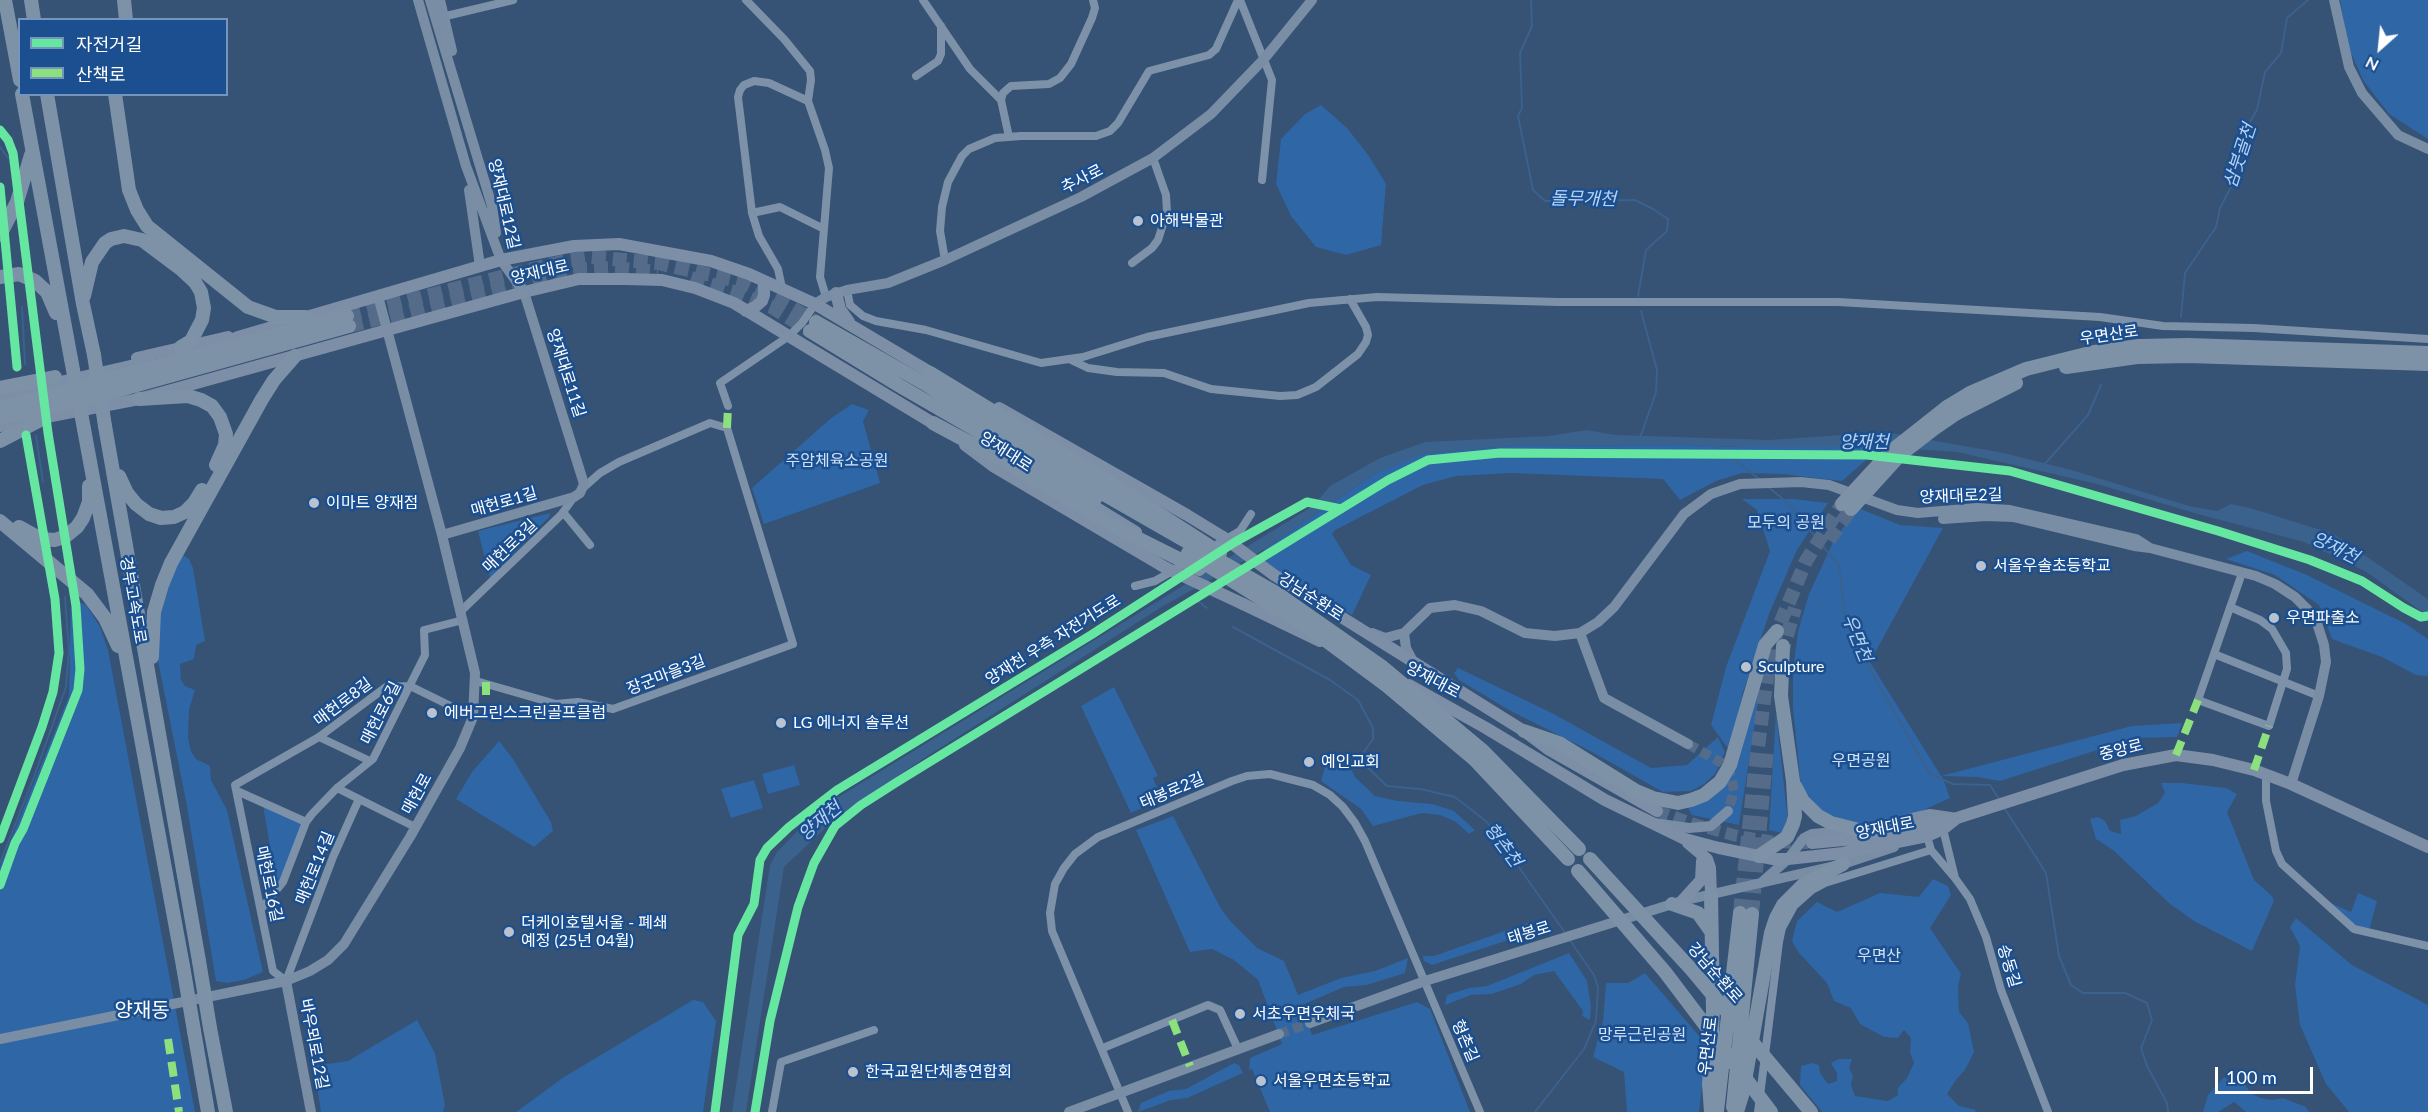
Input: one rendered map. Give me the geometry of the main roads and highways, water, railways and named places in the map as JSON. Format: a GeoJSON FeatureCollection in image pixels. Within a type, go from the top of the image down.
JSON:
{"type":"FeatureCollection","features":[{"type":"Feature","properties":{"kind":"highway"},"geometry":{"type":"LineString","coordinates":[[5,0],[18,69]]}},
{"type":"Feature","properties":{"kind":"highway"},"geometry":{"type":"LineString","coordinates":[[31,0],[34,18]]}},
{"type":"Feature","properties":{"kind":"highway"},"geometry":{"type":"LineString","coordinates":[[124,0],[126,18]]}},
{"type":"Feature","properties":{"kind":"highway","name":"경부고속도로"},"geometry":{"type":"LineString","coordinates":[[22,96],[208,1112]]}},
{"type":"Feature","properties":{"kind":"highway","name":"경부고속도로"},"geometry":{"type":"LineString","coordinates":[[47,96],[226,1112]]}},
{"type":"Feature","properties":{"kind":"highway"},"geometry":{"type":"LineString","coordinates":[[115,96],[129,190],[136,210],[147,226],[248,307],[276,317],[305,317]]}},
{"type":"Feature","properties":{"kind":"highway"},"geometry":{"type":"LineString","coordinates":[[0,235],[17,202],[32,150]]}},
{"type":"Feature","properties":{"kind":"highway"},"geometry":{"type":"LineString","coordinates":[[83,304],[90,266],[101,246],[115,237],[138,238],[182,270],[195,282],[201,292],[204,308],[202,320],[191,341],[181,347]]}},
{"type":"Feature","properties":{"kind":"highway"},"geometry":{"type":"LineString","coordinates":[[0,277],[20,274],[42,287],[51,299],[68,341]]}},
{"type":"Feature","properties":{"kind":"highway"},"geometry":{"type":"LineString","coordinates":[[0,408],[348,321],[119,390],[0,418]]}},
{"type":"Feature","properties":{"kind":"highway","name":"양재대로"},"geometry":{"type":"LineString","coordinates":[[928,379],[813,326],[900,386],[1100,490]]}},
{"type":"Feature","properties":{"kind":"highway","name":"우면산로"},"geometry":{"type":"LineString","coordinates":[[1847,506],[1890,452],[1978,390],[2026,369],[2085,354],[2139,346],[2188,345],[2428,353]]}},
{"type":"Feature","properties":{"kind":"highway"},"geometry":{"type":"LineString","coordinates":[[151,689],[153,618],[167,572],[265,393],[295,356]]}},
{"type":"Feature","properties":{"kind":"highway","name":"우면산로"},"geometry":{"type":"LineString","coordinates":[[1952,410],[2028,378],[2058,369],[2137,357],[2189,356],[2428,364]]}},
{"type":"Feature","properties":{"kind":"highway"},"geometry":{"type":"LineString","coordinates":[[0,388],[56,377]]}},
{"type":"Feature","properties":{"kind":"highway"},"geometry":{"type":"LineString","coordinates":[[928,379],[1100,490],[1203,540],[1276,600]]}},
{"type":"Feature","properties":{"kind":"highway"},"geometry":{"type":"LineString","coordinates":[[109,446],[123,487],[131,500],[145,512],[161,518],[174,517],[185,512],[194,503],[223,450],[225,429],[220,417],[212,406],[194,398],[138,399]]}},
{"type":"Feature","properties":{"kind":"highway"},"geometry":{"type":"LineString","coordinates":[[0,441],[42,419]]}},
{"type":"Feature","properties":{"kind":"highway"},"geometry":{"type":"LineString","coordinates":[[933,423],[1000,459],[1121,530],[1276,600]]}},
{"type":"Feature","properties":{"kind":"highway"},"geometry":{"type":"LineString","coordinates":[[0,512],[27,533],[41,539],[58,539],[70,534],[80,523],[89,502],[88,448]]}},
{"type":"Feature","properties":{"kind":"highway","name":"강남순환로"},"geometry":{"type":"LineString","coordinates":[[1100,490],[1276,600],[1335,632],[1422,698],[1483,751],[1579,849]]}},
{"type":"Feature","properties":{"kind":"highway"},"geometry":{"type":"LineString","coordinates":[[0,521],[68,575],[98,607],[115,638],[134,697]]}},
{"type":"Feature","properties":{"kind":"highway","name":"강남순환로"},"geometry":{"type":"LineString","coordinates":[[1276,600],[1422,714],[1475,760],[1568,859]]}},
{"type":"Feature","properties":{"kind":"highway"},"geometry":{"type":"LineString","coordinates":[[1524,731],[1558,743],[1645,794],[1678,803],[1704,795],[1720,782],[1730,765],[1765,645],[1777,631]]}},
{"type":"Feature","properties":{"kind":"highway"},"geometry":{"type":"LineString","coordinates":[[1759,856],[1784,840],[1791,830],[1795,816],[1793,781],[1781,696],[1783,646]]}},
{"type":"Feature","properties":{"kind":"highway"},"geometry":{"type":"LineString","coordinates":[[1793,781],[1803,801],[1818,816],[1831,823],[1859,830]]}},
{"type":"Feature","properties":{"kind":"highway","name":"강남순환로"},"geometry":{"type":"LineString","coordinates":[[1590,859],[1691,969],[1811,1112]]}},
{"type":"Feature","properties":{"kind":"highway"},"geometry":{"type":"LineString","coordinates":[[1735,1112],[1743,1092],[1771,933],[1776,918],[1783,905],[1799,889],[1843,864]]}},
{"type":"Feature","properties":{"kind":"highway"},"geometry":{"type":"LineString","coordinates":[[1578,871],[1665,972],[1771,1112]]}},
{"type":"Feature","properties":{"kind":"highway"},"geometry":{"type":"LineString","coordinates":[[1711,894],[1713,1011],[1709,1084],[1711,1112]]}},
{"type":"Feature","properties":{"kind":"highway"},"geometry":{"type":"LineString","coordinates":[[1677,903],[1698,913],[1710,930]]}},
{"type":"Feature","properties":{"kind":"highway","name":"우면산로"},"geometry":{"type":"LineString","coordinates":[[1717,1112],[1746,914],[1735,1112]]}},
{"type":"Feature","properties":{"kind":"main road","name":"양재대로"},"geometry":{"type":"LineString","coordinates":[[0,396],[224,344],[238,337],[501,260],[574,246],[619,244],[711,261],[782,288],[815,304],[928,379],[1023,421],[1219,535],[1274,575],[1524,731],[1548,749],[1657,811]]}},
{"type":"Feature","properties":{"kind":"main road","name":"양재대로"},"geometry":{"type":"LineString","coordinates":[[0,426],[138,399],[524,292],[579,279],[662,280],[695,288],[746,311],[933,423],[993,466],[1243,604],[1424,692],[1605,800],[1680,837],[1759,856],[1788,859],[1844,853],[1922,837],[1943,830],[1957,818]]}},
{"type":"Feature","properties":{"kind":"main road"},"geometry":{"type":"LineString","coordinates":[[746,311],[762,301],[764,281]]}},
{"type":"Feature","properties":{"kind":"main road"},"geometry":{"type":"LineString","coordinates":[[836,293],[844,317],[863,334]]}},
{"type":"Feature","properties":{"kind":"main road"},"geometry":{"type":"LineString","coordinates":[[17,391],[56,377],[224,337],[238,337]]}},
{"type":"Feature","properties":{"kind":"main road"},"geometry":{"type":"LineString","coordinates":[[900,386],[1007,454],[1121,521],[1168,562]]}},
{"type":"Feature","properties":{"kind":"main road","name":"중앙로"},"geometry":{"type":"LineString","coordinates":[[1812,843],[1875,837],[1957,818],[2123,765],[2176,755],[2213,760],[2266,774],[2428,847]]}},
{"type":"Feature","properties":{"kind":"main road"},"geometry":{"type":"LineString","coordinates":[[1680,837],[1700,851],[1709,864],[1711,894]]}},
{"type":"Feature","properties":{"kind":"main road"},"geometry":{"type":"LineString","coordinates":[[1677,903],[1701,880],[1703,865],[1700,851]]}},
{"type":"Feature","properties":{"kind":"water","name":"양재천"},"geometry":{"type":"Polygon","coordinates":[[[1587,430],[1616,435],[1769,440],[1885,432],[2004,453],[2075,471],[2189,506],[2217,511],[2231,504],[2334,534],[2428,599],[2428,616],[2365,571],[2304,542],[2097,484],[1957,452],[1881,447],[1683,445],[1511,446],[1424,454],[1376,473],[1265,549],[1160,608],[926,757],[836,818],[784,867],[746,1112],[732,1112],[770,865],[777,852],[819,809],[1313,506],[1330,486],[1380,458],[1425,442],[1548,436],[1587,430]]]}},
{"type":"Feature","properties":{"kind":"waterway","name":"돌무개천"},"geometry":{"type":"LineString","coordinates":[[1531,0],[1532,26],[1520,53],[1522,108],[1518,116],[1533,190],[1545,201],[1635,200],[1668,219],[1667,231],[1646,250],[1638,296]]}},
{"type":"Feature","properties":{"kind":"waterway","name":"삼붓골천"},"geometry":{"type":"LineString","coordinates":[[2181,317],[2185,273],[2216,227],[2220,208],[2235,179],[2247,127],[2257,110],[2265,72],[2281,53],[2287,18],[2308,0]]}},
{"type":"Feature","properties":{"kind":"waterway"},"geometry":{"type":"LineString","coordinates":[[0,147],[8,158]]}},
{"type":"Feature","properties":{"kind":"waterway"},"geometry":{"type":"LineString","coordinates":[[22,307],[25,364]]}},
{"type":"Feature","properties":{"kind":"waterway","name":"돌무개천"},"geometry":{"type":"LineString","coordinates":[[1640,438],[1656,392],[1657,370],[1641,311]]}},
{"type":"Feature","properties":{"kind":"waterway","name":"삼붓골천"},"geometry":{"type":"LineString","coordinates":[[2044,465],[2088,415],[2101,385]]}},
{"type":"Feature","properties":{"kind":"waterway"},"geometry":{"type":"LineString","coordinates":[[36,436],[43,482]]}},
{"type":"Feature","properties":{"kind":"waterway","name":"우면천"},"geometry":{"type":"LineString","coordinates":[[1717,446],[1759,479]]}},
{"type":"Feature","properties":{"kind":"waterway","name":"우면천"},"geometry":{"type":"LineString","coordinates":[[1768,487],[1788,503],[1839,566],[1845,616],[1869,668],[1930,774],[1953,784],[1990,785],[1999,799]]}},
{"type":"Feature","properties":{"kind":"waterway"},"geometry":{"type":"LineString","coordinates":[[0,863],[66,687],[69,650],[65,597]]}},
{"type":"Feature","properties":{"kind":"waterway","name":"형촌천"},"geometry":{"type":"LineString","coordinates":[[1198,601],[1207,608]]}},
{"type":"Feature","properties":{"kind":"waterway","name":"형촌천"},"geometry":{"type":"LineString","coordinates":[[1233,627],[1330,680],[1358,700],[1373,728],[1373,739],[1363,753],[1361,761],[1387,786],[1420,789],[1455,797],[1487,822],[1566,934]]}},
{"type":"Feature","properties":{"kind":"waterway","name":"우면천"},"geometry":{"type":"LineString","coordinates":[[2005,809],[2046,873],[2059,956],[2071,985],[2083,993],[2125,993],[2147,1003],[2152,1020],[2141,1048],[2147,1066],[2167,1103],[2168,1112]]}},
{"type":"Feature","properties":{"kind":"waterway","name":"형촌천"},"geometry":{"type":"LineString","coordinates":[[1535,1112],[1584,1049],[1596,1021],[1598,987],[1594,975],[1569,939]]}},
{"type":"Feature","properties":{"kind":"tunnel"},"geometry":{"type":"LineString","coordinates":[[347,316],[569,260],[591,257],[658,263],[738,281],[775,298],[816,322]]}},
{"type":"Feature","properties":{"kind":"tunnel"},"geometry":{"type":"LineString","coordinates":[[349,326],[573,270],[613,268],[658,272]]}},
{"type":"Feature","properties":{"kind":"tunnel"},"geometry":{"type":"LineString","coordinates":[[691,278],[772,307],[810,331]]}},
{"type":"Feature","properties":{"kind":"tunnel"},"geometry":{"type":"LineString","coordinates":[[1740,913],[1769,662],[1777,631],[1806,561],[1842,504]]}},
{"type":"Feature","properties":{"kind":"tunnel"},"geometry":{"type":"LineString","coordinates":[[1829,540],[1851,509]]}},
{"type":"Feature","properties":{"kind":"tunnel"},"geometry":{"type":"LineString","coordinates":[[1781,656],[1795,608]]}},
{"type":"Feature","properties":{"kind":"tunnel"},"geometry":{"type":"LineString","coordinates":[[1688,744],[1722,763],[1730,772],[1734,791],[1728,811]]}},
{"type":"Feature","properties":{"kind":"tunnel"},"geometry":{"type":"LineString","coordinates":[[1752,914],[1767,749]]}},
{"type":"Feature","properties":{"kind":"tunnel"},"geometry":{"type":"LineString","coordinates":[[1657,811],[1737,836],[1775,842],[1808,843]]}},
{"type":"Feature","properties":{"kind":"tunnel"},"geometry":{"type":"LineString","coordinates":[[1279,1034],[1310,1023]]}},
{"type":"Feature","properties":{"kind":"place","name":"아해박물관"},"geometry":{"type":"Point","coordinates":[1138,221]}},
{"type":"Feature","properties":{"kind":"place","name":"이마트 양재점"},"geometry":{"type":"Point","coordinates":[314,503]}},
{"type":"Feature","properties":{"kind":"place","name":"서울우솔초등학교"},"geometry":{"type":"Point","coordinates":[1981,566]}},
{"type":"Feature","properties":{"kind":"place","name":"우면파출소"},"geometry":{"type":"Point","coordinates":[2274,618]}},
{"type":"Feature","properties":{"kind":"place","name":"Sculpture"},"geometry":{"type":"Point","coordinates":[1746,667]}},
{"type":"Feature","properties":{"kind":"place","name":"에버그린스크린골프클럼"},"geometry":{"type":"Point","coordinates":[432,713]}},
{"type":"Feature","properties":{"kind":"place","name":"LG 에너지 솔루션"},"geometry":{"type":"Point","coordinates":[781,723]}},
{"type":"Feature","properties":{"kind":"place","name":"예인교회"},"geometry":{"type":"Point","coordinates":[1309,762]}},
{"type":"Feature","properties":{"kind":"place","name":"더케이호텔서울 - 폐쇄 예정 (25년 04월)"},"geometry":{"type":"Point","coordinates":[509,932]}},
{"type":"Feature","properties":{"kind":"place","name":"서초우면우체국"},"geometry":{"type":"Point","coordinates":[1240,1014]}},
{"type":"Feature","properties":{"kind":"place","name":"한국교원단체총연합회"},"geometry":{"type":"Point","coordinates":[853,1072]}},
{"type":"Feature","properties":{"kind":"place","name":"서울우면초등학교"},"geometry":{"type":"Point","coordinates":[1261,1081]}},
{"type":"Feature","properties":{"kind":"district","name":"양재동"},"geometry":{"type":"Point","coordinates":[142,1011]}},
{"type":"Feature","properties":{"kind":"park label","name":"주암체육소공원"},"geometry":{"type":"Point","coordinates":[837,461]}},
{"type":"Feature","properties":{"kind":"park label","name":"모두의 공원"},"geometry":{"type":"Point","coordinates":[1786,523]}},
{"type":"Feature","properties":{"kind":"park label","name":"우면공원"},"geometry":{"type":"Point","coordinates":[1861,761]}},
{"type":"Feature","properties":{"kind":"park label","name":"우면산"},"geometry":{"type":"Point","coordinates":[1879,956]}},
{"type":"Feature","properties":{"kind":"park label","name":"망루근린공원"},"geometry":{"type":"Point","coordinates":[1642,1035]}}]}
